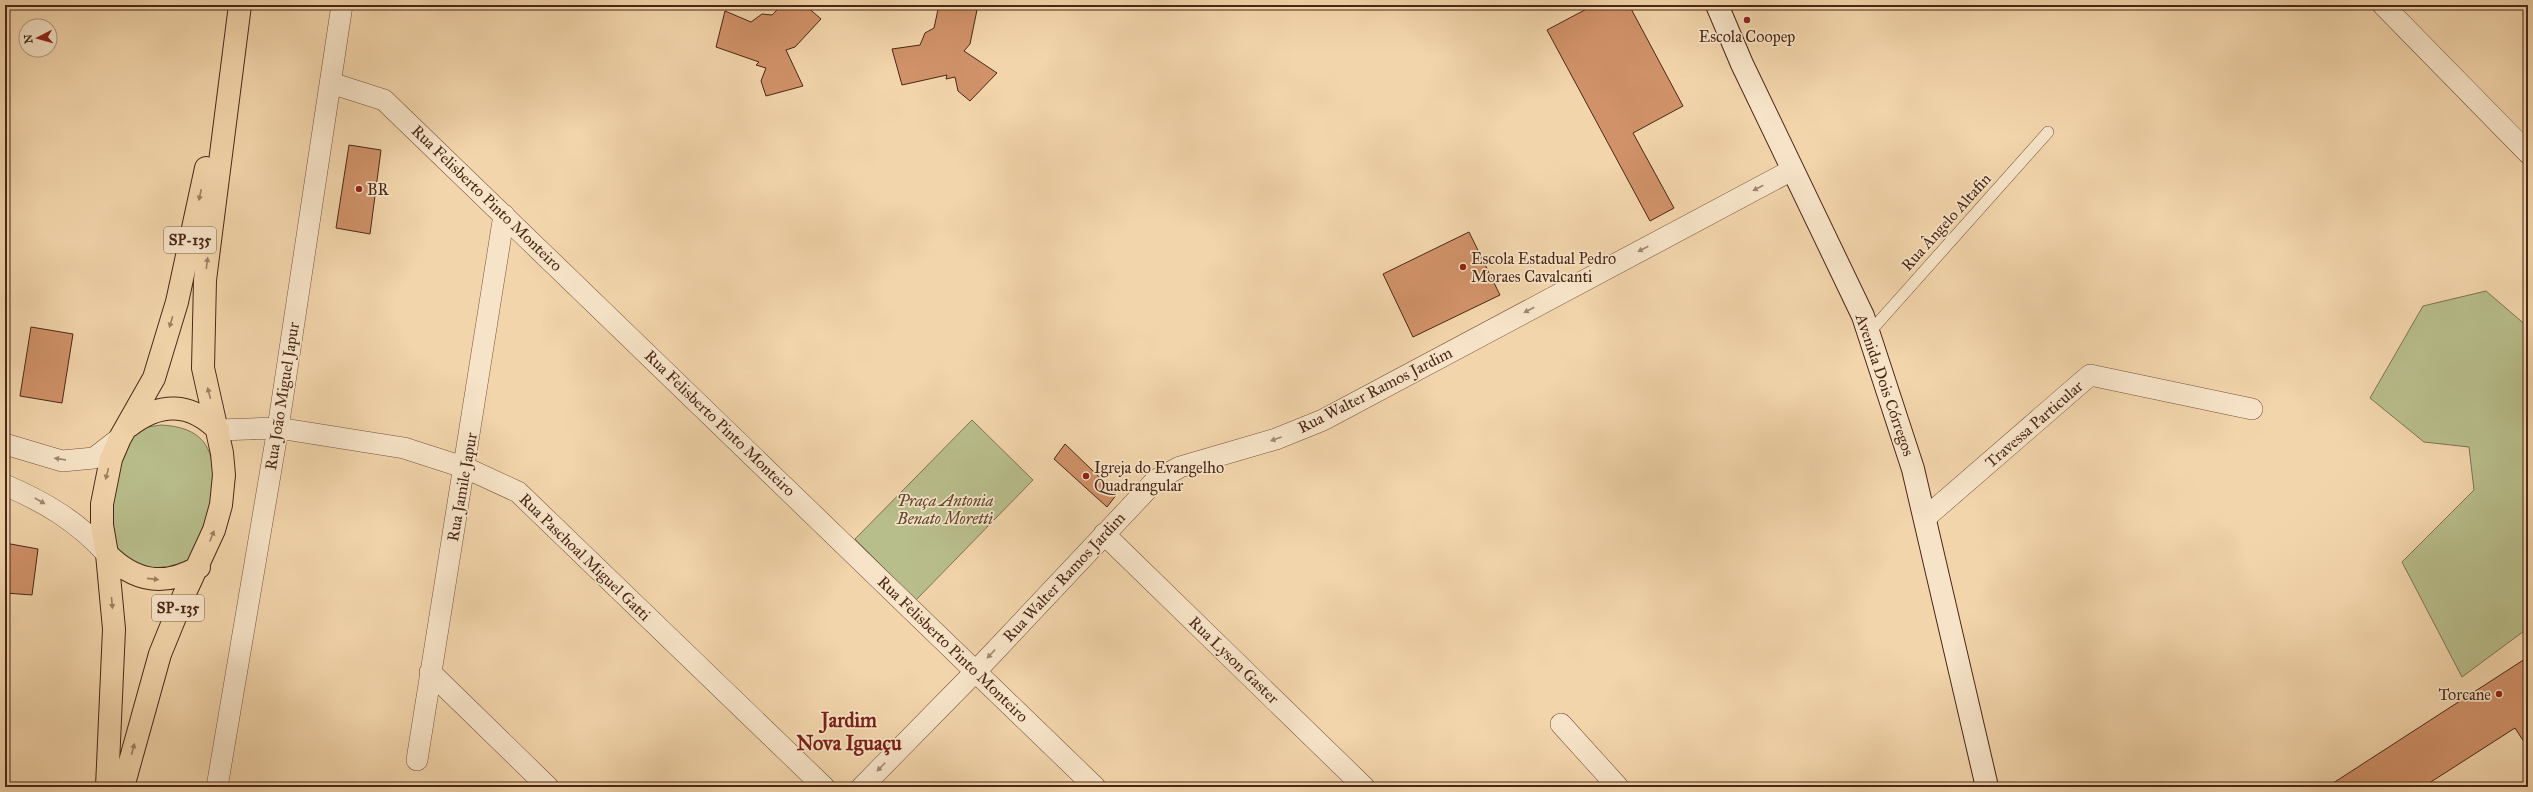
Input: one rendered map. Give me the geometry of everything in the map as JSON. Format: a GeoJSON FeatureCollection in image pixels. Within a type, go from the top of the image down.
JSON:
{"type":"FeatureCollection","features":[{"type":"Feature","properties":{"kind":"main road","name":"SP-135"},"geometry":{"type":"LineString","coordinates":[[107,787],[114,629],[107,554],[102,525],[102,504],[109,466],[120,438],[154,378],[177,302],[240,5]]}},
{"type":"Feature","properties":{"kind":"main road","name":"SP-135"},"geometry":{"type":"LineString","coordinates":[[123,787],[160,654],[184,595],[199,567],[214,530],[221,505],[224,475],[218,430],[203,368],[205,280],[235,34]]}},
{"type":"Feature","properties":{"kind":"main road"},"geometry":{"type":"LineString","coordinates":[[120,438],[129,426],[140,417],[153,411],[167,408],[195,413],[208,420],[218,430]]}},
{"type":"Feature","properties":{"kind":"main road"},"geometry":{"type":"LineString","coordinates":[[107,554],[130,573],[143,578],[172,578],[199,567]]}},
{"type":"Feature","properties":{"kind":"street","name":"Rua João Miguel Japur"},"geometry":{"type":"LineString","coordinates":[[217,787],[278,428],[342,5]]}},
{"type":"Feature","properties":{"kind":"street","name":"Avenida Dois Córregos"},"geometry":{"type":"LineString","coordinates":[[1717,5],[1742,64],[1862,316],[1913,468],[1987,787]]}},
{"type":"Feature","properties":{"kind":"street"},"geometry":{"type":"LineString","coordinates":[[2383,5],[2528,153]]}},
{"type":"Feature","properties":{"kind":"street","name":"Rua Felisberto Pinto Monteiro"},"geometry":{"type":"LineString","coordinates":[[331,83],[384,100],[504,214],[1095,787]]}},
{"type":"Feature","properties":{"kind":"street","name":"Rua Walter Ramos Jardim"},"geometry":{"type":"LineString","coordinates":[[862,787],[976,671],[1156,480],[1180,467],[1276,439],[1323,420],[1792,170]]}},
{"type":"Feature","properties":{"kind":"street","name":"Rua Jamile Japur"},"geometry":{"type":"LineString","coordinates":[[417,760],[430,672],[466,468],[504,214]]}},
{"type":"Feature","properties":{"kind":"street","name":"Travessa Particular"},"geometry":{"type":"LineString","coordinates":[[1925,518],[2090,375],[2252,410]]}},
{"type":"Feature","properties":{"kind":"street","name":"Rua Paschoal Miguel Gatti"},"geometry":{"type":"LineString","coordinates":[[218,430],[278,428],[404,448],[466,468],[518,492],[824,787]]}},
{"type":"Feature","properties":{"kind":"street"},"geometry":{"type":"LineString","coordinates":[[5,444],[62,461],[94,458],[120,438]]}},
{"type":"Feature","properties":{"kind":"street"},"geometry":{"type":"LineString","coordinates":[[5,485],[30,495],[66,516],[87,533],[107,554]]}},
{"type":"Feature","properties":{"kind":"street","name":"Rua Lyson Gaster"},"geometry":{"type":"LineString","coordinates":[[1104,534],[1364,787]]}},
{"type":"Feature","properties":{"kind":"street"},"geometry":{"type":"LineString","coordinates":[[430,672],[548,787]]}},
{"type":"Feature","properties":{"kind":"street"},"geometry":{"type":"LineString","coordinates":[[1561,724],[1618,787]]}},
{"type":"Feature","properties":{"kind":"lane","name":"Rua Ângelo Altafin"},"geometry":{"type":"LineString","coordinates":[[1868,334],[2048,132]]}},
{"type":"Feature","properties":{"kind":"green space"},"geometry":{"type":"Polygon","coordinates":[[[2486,291],[2528,327],[2528,628],[2462,677],[2402,562],[2474,490],[2469,447],[2424,442],[2370,398],[2423,306],[2486,291]]]}},
{"type":"Feature","properties":{"kind":"green space","name":"Praça Antonia Benato Moretti"},"geometry":{"type":"Polygon","coordinates":[[[972,420],[1033,480],[916,600],[855,539],[972,420]]]}},
{"type":"Feature","properties":{"kind":"green space"},"geometry":{"type":"Polygon","coordinates":[[[161,425],[175,427],[195,434],[208,449],[213,470],[213,503],[208,523],[190,563],[173,571],[141,569],[116,549],[110,533],[113,468],[133,437],[148,427],[161,425]]]}},
{"type":"Feature","properties":{"kind":"building"},"geometry":{"type":"Polygon","coordinates":[[[782,5],[805,5],[821,19],[795,47],[786,50],[803,86],[766,96],[761,81],[766,68],[756,65],[759,62],[716,47],[725,11],[751,22],[762,14],[772,15],[782,5]]]}},
{"type":"Feature","properties":{"kind":"building"},"geometry":{"type":"Polygon","coordinates":[[[939,5],[978,5],[970,44],[964,51],[997,73],[970,101],[958,91],[955,77],[946,79],[947,75],[902,85],[892,49],[920,45],[925,33],[934,28],[939,5]]]}},
{"type":"Feature","properties":{"kind":"building"},"geometry":{"type":"Polygon","coordinates":[[[1594,5],[1629,5],[1683,106],[1633,133],[1674,208],[1650,221],[1547,30],[1594,5]]]}},
{"type":"Feature","properties":{"kind":"building","name":"BR"},"geometry":{"type":"Polygon","coordinates":[[[349,145],[381,150],[370,234],[336,228],[349,145]]]}},
{"type":"Feature","properties":{"kind":"building"},"geometry":{"type":"Polygon","coordinates":[[[1469,232],[1500,295],[1413,337],[1383,274],[1469,232]]]}},
{"type":"Feature","properties":{"kind":"building"},"geometry":{"type":"Polygon","coordinates":[[[31,327],[73,334],[62,403],[20,396],[31,327]]]}},
{"type":"Feature","properties":{"kind":"building","name":"Igreja do Evangelho Quadrangular"},"geometry":{"type":"Polygon","coordinates":[[[1065,444],[1117,494],[1107,507],[1054,459],[1065,444]]]}},
{"type":"Feature","properties":{"kind":"building"},"geometry":{"type":"Polygon","coordinates":[[[5,543],[38,549],[32,595],[5,593],[5,543]]]}},
{"type":"Feature","properties":{"kind":"building","name":"Torcane"},"geometry":{"type":"Polygon","coordinates":[[[2528,657],[2528,748],[2515,728],[2423,787],[2327,787],[2528,657]]]}},
{"type":"Feature","properties":{"kind":"place","name":"Escola Coopep"},"geometry":{"type":"Point","coordinates":[1747,20]}},
{"type":"Feature","properties":{"kind":"place","name":"BR"},"geometry":{"type":"Point","coordinates":[359,189]}},
{"type":"Feature","properties":{"kind":"place","name":"Escola Estadual Pedro Moraes Cavalcanti"},"geometry":{"type":"Point","coordinates":[1463,267]}},
{"type":"Feature","properties":{"kind":"place","name":"Igreja do Evangelho Quadrangular"},"geometry":{"type":"Point","coordinates":[1086,476]}},
{"type":"Feature","properties":{"kind":"place","name":"Torcane"},"geometry":{"type":"Point","coordinates":[2499,694]}},
{"type":"Feature","properties":{"kind":"district","name":"Jardim Nova Iguaçu"},"geometry":{"type":"Point","coordinates":[849,732]}}]}
